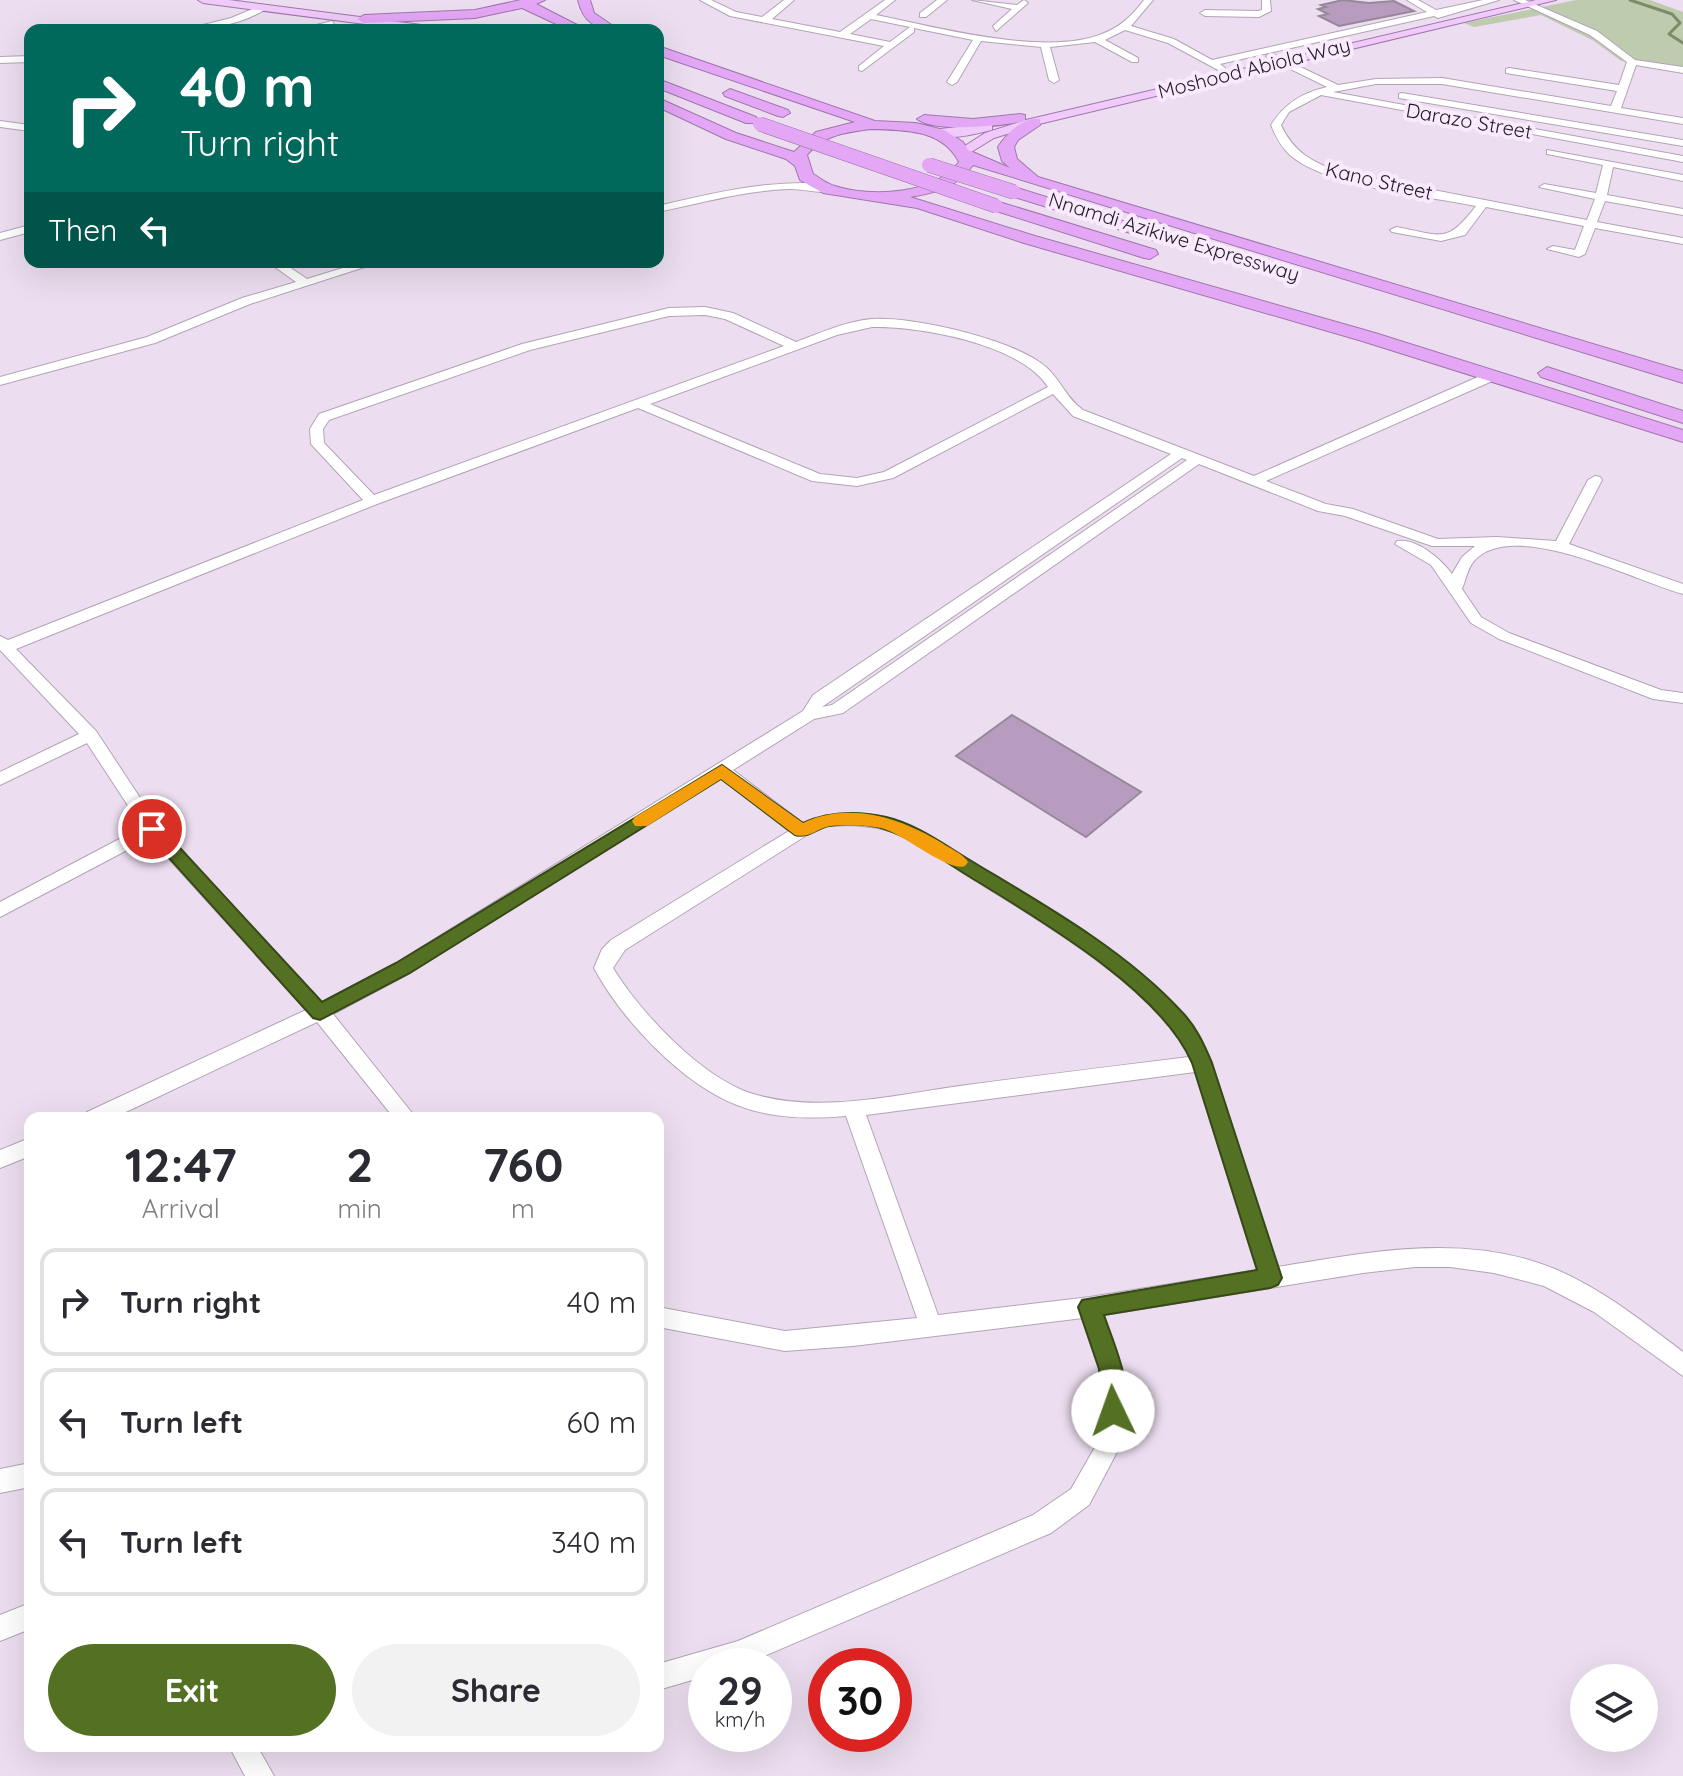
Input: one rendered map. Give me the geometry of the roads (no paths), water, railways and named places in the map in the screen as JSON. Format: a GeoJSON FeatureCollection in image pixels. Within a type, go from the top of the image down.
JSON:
{"type":"FeatureCollection","features":[{"type":"Feature","properties":{"kind":"highway"},"geometry":{"type":"LineString","coordinates":[[370,24],[475,14],[539,0]]}},
{"type":"Feature","properties":{"kind":"highway"},"geometry":{"type":"LineString","coordinates":[[584,0],[588,15],[602,24]]}},
{"type":"Feature","properties":{"kind":"highway"},"geometry":{"type":"LineString","coordinates":[[525,4],[566,24]]}},
{"type":"Feature","properties":{"kind":"highway"},"geometry":{"type":"LineString","coordinates":[[497,10],[520,22]]}},
{"type":"Feature","properties":{"kind":"highway"},"geometry":{"type":"LineString","coordinates":[[546,15],[580,24]]}},
{"type":"Feature","properties":{"kind":"highway"},"geometry":{"type":"LineString","coordinates":[[664,52],[859,120],[934,132]]}},
{"type":"Feature","properties":{"kind":"highway"},"geometry":{"type":"LineString","coordinates":[[664,67],[866,143]]}},
{"type":"Feature","properties":{"kind":"highway","name":"Nnamdi Azikiwe Expressway"},"geometry":{"type":"LineString","coordinates":[[664,85],[760,124],[996,206],[1434,338],[1283,310]]}},
{"type":"Feature","properties":{"kind":"highway"},"geometry":{"type":"LineString","coordinates":[[664,105],[720,131],[791,156],[815,182],[831,189],[899,196],[939,188],[963,172],[967,163],[964,152]]}},
{"type":"Feature","properties":{"kind":"highway"},"geometry":{"type":"LineString","coordinates":[[817,105],[961,123],[1027,120]]}},
{"type":"Feature","properties":{"kind":"highway"},"geometry":{"type":"LineString","coordinates":[[1027,120],[1006,147],[1010,161],[1034,178]]}},
{"type":"Feature","properties":{"kind":"highway"},"geometry":{"type":"LineString","coordinates":[[798,164],[803,147],[823,134],[853,127],[888,125]]}},
{"type":"Feature","properties":{"kind":"highway","name":"Nnamdi Azikiwe Expressway"},"geometry":{"type":"LineString","coordinates":[[934,132],[978,162],[1350,276],[1682,389]]}},
{"type":"Feature","properties":{"kind":"highway","name":"Nnamdi Azikiwe Expressway"},"geometry":{"type":"LineString","coordinates":[[908,158],[1183,244],[1682,389]]}},
{"type":"Feature","properties":{"kind":"highway","name":"Nnamdi Azikiwe Expressway"},"geometry":{"type":"LineString","coordinates":[[877,196],[905,201],[1020,237],[1283,310],[1683,436]]}},
{"type":"Feature","properties":{"kind":"highway"},"geometry":{"type":"LineString","coordinates":[[1350,276],[1505,340]]}},
{"type":"Feature","properties":{"kind":"highway"},"geometry":{"type":"LineString","coordinates":[[1528,367],[1683,417]]}},
{"type":"Feature","properties":{"kind":"main road"},"geometry":{"type":"LineString","coordinates":[[203,0],[265,7],[355,24]]}},
{"type":"Feature","properties":{"kind":"main road","name":"Moshood Abiola Way"},"geometry":{"type":"LineString","coordinates":[[934,132],[967,131],[1027,120],[1220,68],[1277,58],[1443,17],[1521,2],[1551,0]]}},
{"type":"Feature","properties":{"kind":"main road","name":"Moshood Abiola Way"},"geometry":{"type":"LineString","coordinates":[[964,152],[979,138],[1027,120]]}},
{"type":"Feature","properties":{"kind":"street"},"geometry":{"type":"LineString","coordinates":[[704,0],[720,10],[763,21],[892,45]]}},
{"type":"Feature","properties":{"kind":"street"},"geometry":{"type":"LineString","coordinates":[[763,21],[790,0]]}},
{"type":"Feature","properties":{"kind":"street"},"geometry":{"type":"LineString","coordinates":[[841,36],[891,0]]}},
{"type":"Feature","properties":{"kind":"street"},"geometry":{"type":"LineString","coordinates":[[923,15],[943,0]]}},
{"type":"Feature","properties":{"kind":"street"},"geometry":{"type":"LineString","coordinates":[[976,0],[1019,8]]}},
{"type":"Feature","properties":{"kind":"street"},"geometry":{"type":"LineString","coordinates":[[996,28],[1028,0]]}},
{"type":"Feature","properties":{"kind":"street"},"geometry":{"type":"LineString","coordinates":[[870,16],[979,37],[1045,44],[1096,39],[1125,27],[1149,0]]}},
{"type":"Feature","properties":{"kind":"street"},"geometry":{"type":"LineString","coordinates":[[1205,13],[1259,14],[1266,11],[1266,0]]}},
{"type":"Feature","properties":{"kind":"street"},"geometry":{"type":"LineString","coordinates":[[1411,0],[1443,17]]}},
{"type":"Feature","properties":{"kind":"street"},"geometry":{"type":"LineString","coordinates":[[1125,27],[1164,38],[1220,68],[1443,17],[1495,0]]}},
{"type":"Feature","properties":{"kind":"street"},"geometry":{"type":"LineString","coordinates":[[1521,2],[1611,43],[1632,62],[1683,70]]}},
{"type":"Feature","properties":{"kind":"street"},"geometry":{"type":"LineString","coordinates":[[216,24],[265,7]]}},
{"type":"Feature","properties":{"kind":"street"},"geometry":{"type":"LineString","coordinates":[[862,68],[911,30]]}},
{"type":"Feature","properties":{"kind":"street"},"geometry":{"type":"LineString","coordinates":[[952,82],[979,37]]}},
{"type":"Feature","properties":{"kind":"street"},"geometry":{"type":"LineString","coordinates":[[1096,39],[1135,60]]}},
{"type":"Feature","properties":{"kind":"street"},"geometry":{"type":"LineString","coordinates":[[1045,44],[1054,80]]}},
{"type":"Feature","properties":{"kind":"street"},"geometry":{"type":"LineString","coordinates":[[1277,58],[1337,88]]}},
{"type":"Feature","properties":{"kind":"street"},"geometry":{"type":"LineString","coordinates":[[0,60],[24,59]]}},
{"type":"Feature","properties":{"kind":"street"},"geometry":{"type":"LineString","coordinates":[[1615,110],[1632,62]]}},
{"type":"Feature","properties":{"kind":"street"},"geometry":{"type":"LineString","coordinates":[[1509,71],[1623,89]]}},
{"type":"Feature","properties":{"kind":"street","name":"Kano Street"},"geometry":{"type":"LineString","coordinates":[[1683,121],[1427,79],[1379,81],[1337,88],[1290,107],[1279,116],[1276,125],[1279,135],[1297,156],[1336,173],[1683,241]]}},
{"type":"Feature","properties":{"kind":"street","name":"Darazo Street"},"geometry":{"type":"LineString","coordinates":[[1324,93],[1683,159]]}},
{"type":"Feature","properties":{"kind":"street"},"geometry":{"type":"LineString","coordinates":[[1402,96],[1683,143]]}},
{"type":"Feature","properties":{"kind":"street"},"geometry":{"type":"LineString","coordinates":[[1528,118],[1538,97]]}},
{"type":"Feature","properties":{"kind":"street"},"geometry":{"type":"LineString","coordinates":[[0,124],[24,127]]}},
{"type":"Feature","properties":{"kind":"street"},"geometry":{"type":"LineString","coordinates":[[1551,152],[1683,178]]}},
{"type":"Feature","properties":{"kind":"street"},"geometry":{"type":"LineString","coordinates":[[1553,249],[1579,254],[1601,197],[1609,163]]}},
{"type":"Feature","properties":{"kind":"street"},"geometry":{"type":"LineString","coordinates":[[731,194],[782,177],[798,164]]}},
{"type":"Feature","properties":{"kind":"street"},"geometry":{"type":"LineString","coordinates":[[664,208],[731,194],[803,185],[831,189]]}},
{"type":"Feature","properties":{"kind":"street"},"geometry":{"type":"LineString","coordinates":[[1544,187],[1683,212]]}},
{"type":"Feature","properties":{"kind":"street"},"geometry":{"type":"LineString","coordinates":[[1396,230],[1441,238],[1461,233],[1483,204]]}},
{"type":"Feature","properties":{"kind":"street"},"geometry":{"type":"LineString","coordinates":[[0,237],[24,230]]}},
{"type":"Feature","properties":{"kind":"street"},"geometry":{"type":"LineString","coordinates":[[283,268],[303,281]]}},
{"type":"Feature","properties":{"kind":"street"},"geometry":{"type":"LineString","coordinates":[[0,381],[151,340],[246,301],[352,268]]}},
{"type":"Feature","properties":{"kind":"street"},"geometry":{"type":"LineString","coordinates":[[372,501],[318,444],[315,434],[317,425],[324,417],[526,347],[669,312],[705,311],[729,316],[795,346]]}},
{"type":"Feature","properties":{"kind":"street"},"geometry":{"type":"LineString","coordinates":[[401,1112],[320,1012],[152,829],[90,735],[3,644],[372,501],[795,346],[871,323],[912,325],[977,342],[1020,358],[1042,370],[1069,408],[1078,413],[1323,508],[1348,512],[1428,541],[1497,541],[1561,546],[1683,589]]}},
{"type":"Feature","properties":{"kind":"street"},"geometry":{"type":"LineString","coordinates":[[1253,482],[1494,375]]}},
{"type":"Feature","properties":{"kind":"street"},"geometry":{"type":"LineString","coordinates":[[640,404],[817,478],[857,482],[888,475],[1055,388]]}},
{"type":"Feature","properties":{"kind":"street"},"geometry":{"type":"LineString","coordinates":[[809,715],[819,699],[1179,454]]}},
{"type":"Feature","properties":{"kind":"street"},"geometry":{"type":"LineString","coordinates":[[107,1112],[320,1012],[416,960],[809,715],[837,709],[1196,460]]}},
{"type":"Feature","properties":{"kind":"street"},"geometry":{"type":"LineString","coordinates":[[1561,546],[1595,480]]}},
{"type":"Feature","properties":{"kind":"street"},"geometry":{"type":"LineString","coordinates":[[1323,508],[1339,519],[1430,557],[1456,587],[1476,620],[1504,636],[1659,695],[1683,698]]}},
{"type":"Feature","properties":{"kind":"street"},"geometry":{"type":"LineString","coordinates":[[1456,587],[1460,567],[1473,551],[1497,541]]}},
{"type":"Feature","properties":{"kind":"street"},"geometry":{"type":"LineString","coordinates":[[906,640],[922,650]]}},
{"type":"Feature","properties":{"kind":"street"},"geometry":{"type":"LineString","coordinates":[[0,779],[90,735]]}},
{"type":"Feature","properties":{"kind":"street"},"geometry":{"type":"LineString","coordinates":[[722,771],[801,831]]}},
{"type":"Feature","properties":{"kind":"street"},"geometry":{"type":"LineString","coordinates":[[1202,1063],[853,1107],[786,1107],[744,1099],[706,1081],[648,1024],[611,983],[603,968],[609,954],[618,945],[801,831],[825,820],[885,823],[918,837],[1065,927],[1124,972],[1174,1016],[1192,1039],[1202,1063],[1270,1278]]}},
{"type":"Feature","properties":{"kind":"street"},"geometry":{"type":"LineString","coordinates":[[0,910],[152,829]]}},
{"type":"Feature","properties":{"kind":"street"},"geometry":{"type":"LineString","coordinates":[[853,1107],[930,1324]]}},
{"type":"Feature","properties":{"kind":"street"},"geometry":{"type":"LineString","coordinates":[[0,1159],[24,1149]]}},
{"type":"Feature","properties":{"kind":"street"},"geometry":{"type":"LineString","coordinates":[[664,1318],[785,1341],[853,1336],[930,1324],[1090,1307],[1415,1257],[1494,1263],[1549,1277],[1602,1305],[1683,1365]]}},
{"type":"Feature","properties":{"kind":"street"},"geometry":{"type":"LineString","coordinates":[[664,1675],[739,1654],[1042,1524],[1080,1497],[1105,1452],[1113,1411],[1111,1369],[1090,1307]]}},
{"type":"Feature","properties":{"kind":"street"},"geometry":{"type":"LineString","coordinates":[[0,1481],[24,1476]]}},
{"type":"Feature","properties":{"kind":"street"},"geometry":{"type":"LineString","coordinates":[[0,1628],[24,1618]]}},
{"type":"Feature","properties":{"kind":"street"},"geometry":{"type":"LineString","coordinates":[[246,1752],[260,1776]]}},
{"type":"Feature","properties":{"kind":"waterway"},"geometry":{"type":"LineString","coordinates":[[1630,0],[1672,14],[1680,23],[1669,34],[1683,43]]}}]}
